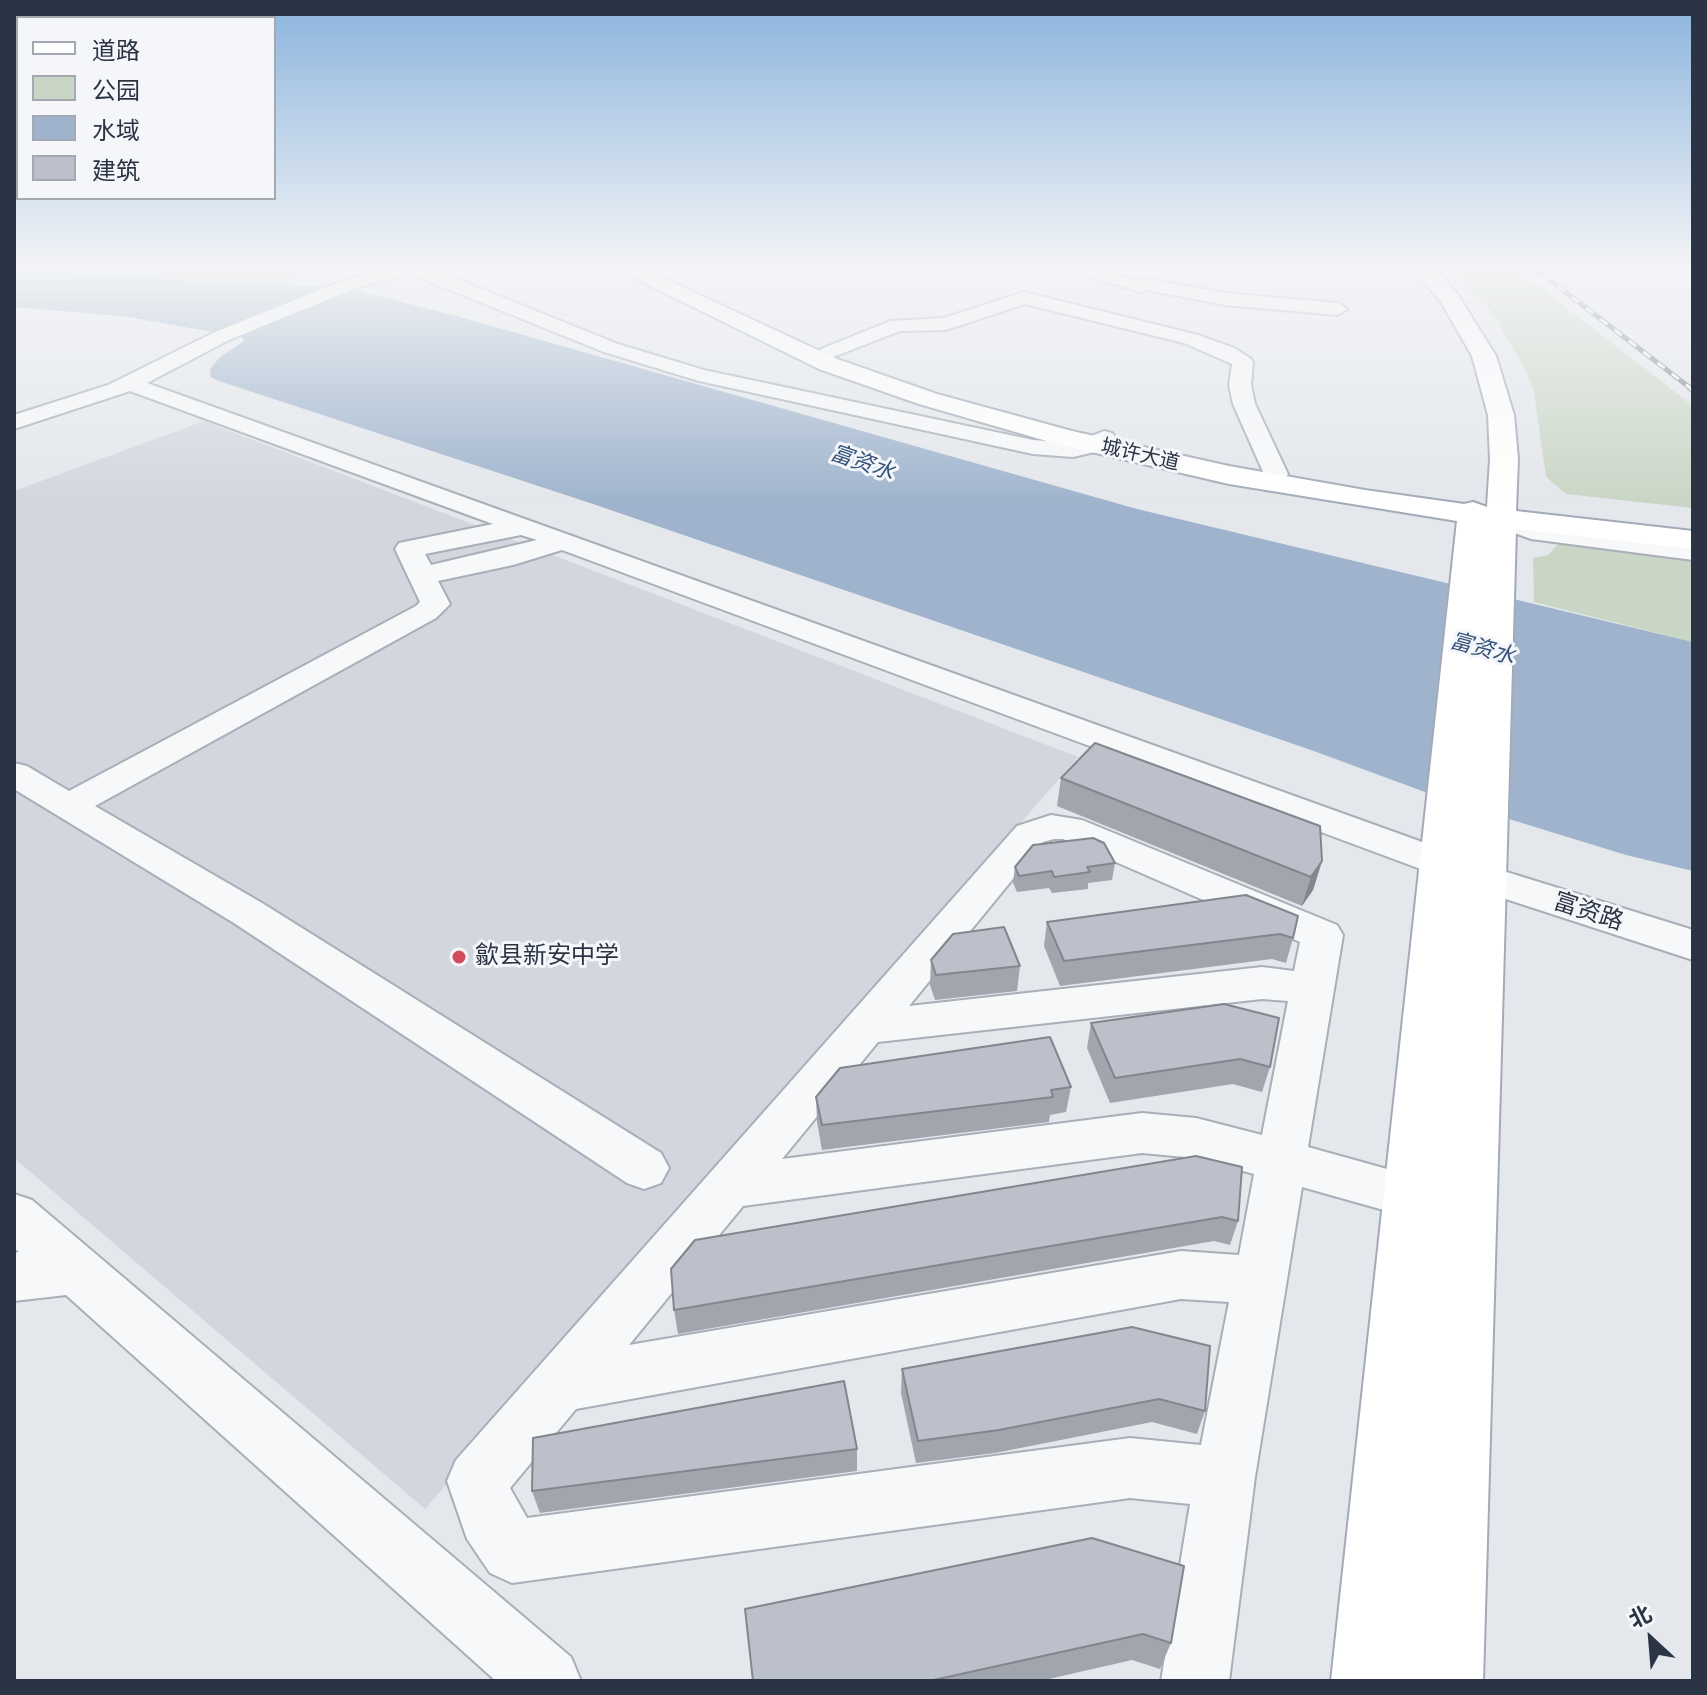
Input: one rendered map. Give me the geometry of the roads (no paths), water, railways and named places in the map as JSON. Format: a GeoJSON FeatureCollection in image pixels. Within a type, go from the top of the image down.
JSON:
{"type":"FeatureCollection","features":[{"type":"Feature","properties":{"kind":"main road","name":"城许大道"},"geometry":{"type":"LineString","coordinates":[[780,343],[854,374],[969,412],[1229,475],[1475,489]]}},
{"type":"Feature","properties":{"kind":"main road","name":"城许大道"},"geometry":{"type":"LineString","coordinates":[[807,343],[954,398],[1100,442],[1276,474],[1475,489],[1502,514],[1693,540]]}},
{"type":"Feature","properties":{"kind":"main road"},"geometry":{"type":"LineString","coordinates":[[1444,1681],[1464,847],[1483,570],[1475,489],[1477,412],[1456,343]]}},
{"type":"Feature","properties":{"kind":"main road"},"geometry":{"type":"LineString","coordinates":[[1478,343],[1491,375],[1504,436],[1502,514],[1483,570]]}},
{"type":"Feature","properties":{"kind":"main road","name":"城许大道"},"geometry":{"type":"LineString","coordinates":[[1502,514],[1693,530]]}},
{"type":"Feature","properties":{"kind":"main road"},"geometry":{"type":"LineString","coordinates":[[1370,1681],[1412,1196],[1464,847]]}},
{"type":"Feature","properties":{"kind":"street"},"geometry":{"type":"LineString","coordinates":[[14,422],[130,384],[208,343]]}},
{"type":"Feature","properties":{"kind":"street"},"geometry":{"type":"LineString","coordinates":[[601,343],[699,375],[1033,447],[1073,450],[1100,442]]}},
{"type":"Feature","properties":{"kind":"street"},"geometry":{"type":"LineString","coordinates":[[828,353],[852,343]]}},
{"type":"Feature","properties":{"kind":"street"},"geometry":{"type":"LineString","coordinates":[[1202,343],[1240,358],[1244,368],[1240,385],[1244,404],[1276,474]]}},
{"type":"Feature","properties":{"kind":"street","name":"富资路"},"geometry":{"type":"LineString","coordinates":[[130,384],[565,540],[1464,847],[1693,945]]}},
{"type":"Feature","properties":{"kind":"street"},"geometry":{"type":"LineString","coordinates":[[1502,514],[1540,533],[1693,552]]}},
{"type":"Feature","properties":{"kind":"street"},"geometry":{"type":"LineString","coordinates":[[68,806],[426,612],[435,604],[409,549],[526,526]]}},
{"type":"Feature","properties":{"kind":"street"},"geometry":{"type":"LineString","coordinates":[[421,576],[503,559],[565,540]]}},
{"type":"Feature","properties":{"kind":"street"},"geometry":{"type":"LineString","coordinates":[[14,774],[248,913],[644,1168]]}},
{"type":"Feature","properties":{"kind":"street"},"geometry":{"type":"LineString","coordinates":[[1195,1681],[1225,1477],[1322,935],[1069,828],[1051,827],[1030,834],[477,1481],[489,1517],[512,1551],[1130,1468],[1225,1477]]}},
{"type":"Feature","properties":{"kind":"street"},"geometry":{"type":"LineString","coordinates":[[865,1027],[1262,983],[1312,988]]}},
{"type":"Feature","properties":{"kind":"street"},"geometry":{"type":"LineString","coordinates":[[728,1187],[1142,1133],[1196,1138],[1412,1196]]}},
{"type":"Feature","properties":{"kind":"street"},"geometry":{"type":"LineString","coordinates":[[14,1216],[547,1681]]}},
{"type":"Feature","properties":{"kind":"street"},"geometry":{"type":"LineString","coordinates":[[14,1277],[76,1270]]}},
{"type":"Feature","properties":{"kind":"street"},"geometry":{"type":"LineString","coordinates":[[560,1384],[1181,1275],[1260,1280]]}},
{"type":"Feature","properties":{"kind":"water","name":"富资水"},"geometry":{"type":"Polygon","coordinates":[[[241,343],[552,343],[1137,509],[1693,642],[1693,871],[1626,855],[1444,799],[1311,750],[593,504],[216,380],[211,377],[210,369],[220,357],[241,343]]]}},
{"type":"Feature","properties":{"kind":"railway"},"geometry":{"type":"LineString","coordinates":[[1632,343],[1693,390],[1690,388]]}},
{"type":"Feature","properties":{"kind":"place","name":"歙县新安中学"},"geometry":{"type":"Point","coordinates":[459,957]}}]}
